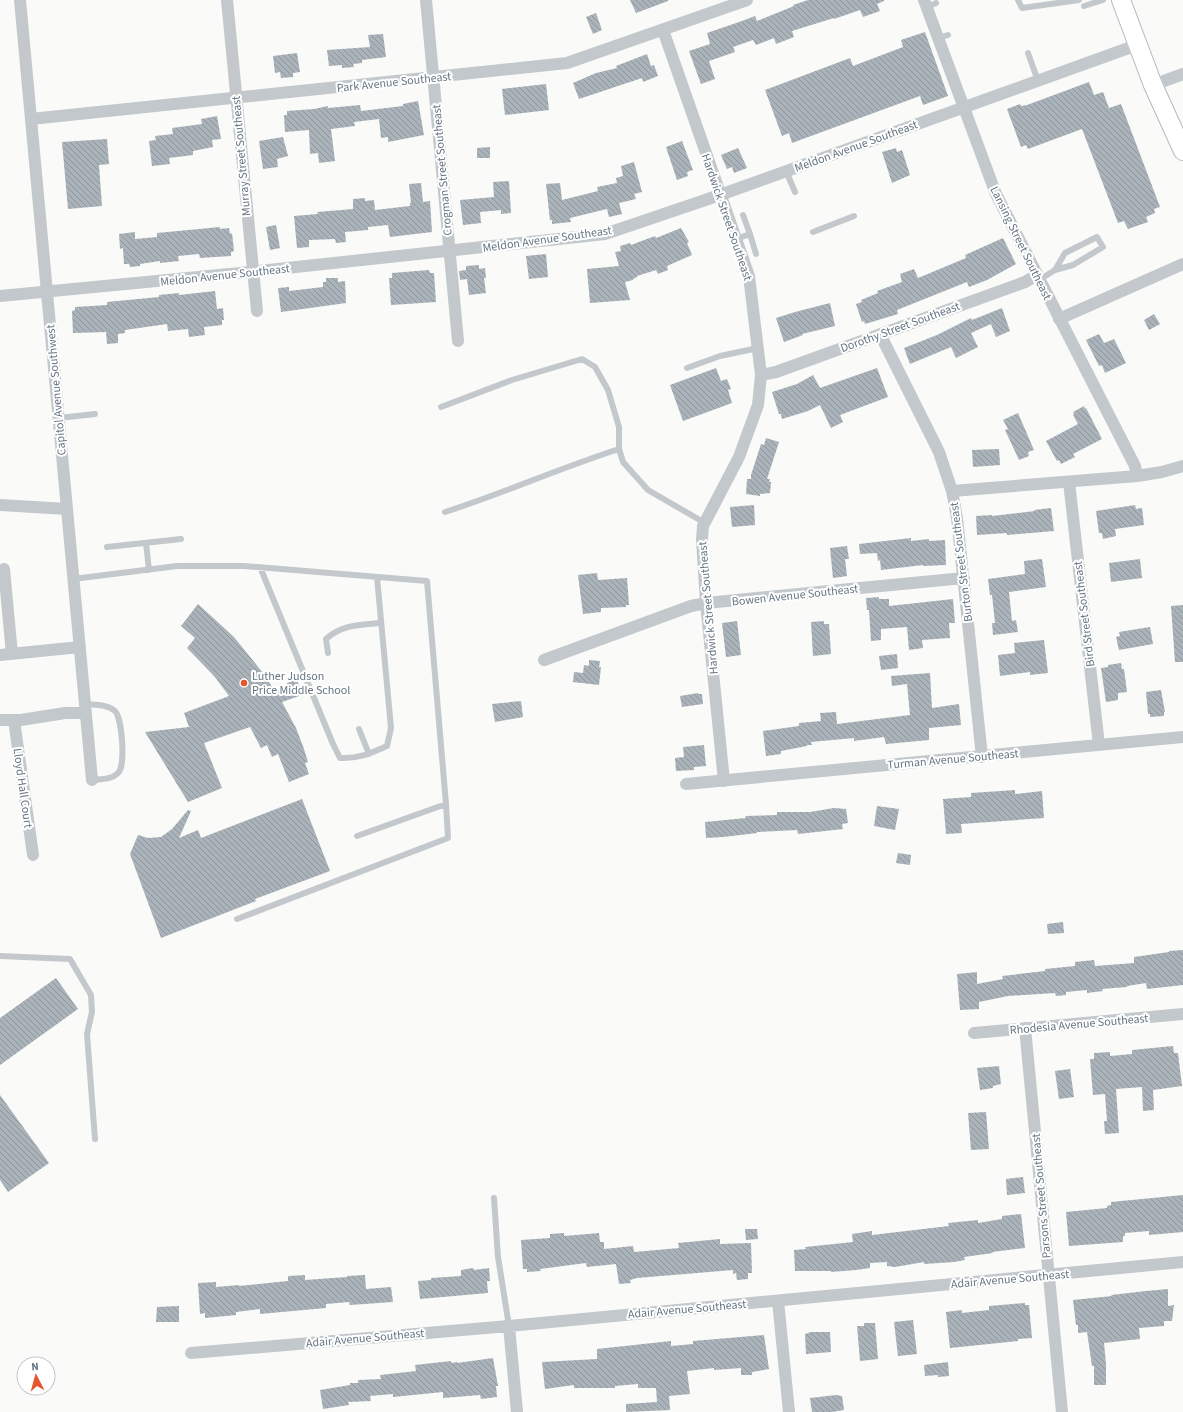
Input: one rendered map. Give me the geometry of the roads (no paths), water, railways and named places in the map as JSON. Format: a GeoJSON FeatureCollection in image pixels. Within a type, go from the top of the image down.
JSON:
{"type":"FeatureCollection","features":[{"type":"Feature","properties":{"kind":"main road"},"geometry":{"type":"LineString","coordinates":[[1121,0],[1153,85],[1183,151]]}},
{"type":"Feature","properties":{"kind":"street","name":"Capitol Avenue Southwest"},"geometry":{"type":"LineString","coordinates":[[20,0],[92,780]]}},
{"type":"Feature","properties":{"kind":"street","name":"Murray Street Southeast"},"geometry":{"type":"LineString","coordinates":[[227,0],[256,311]]}},
{"type":"Feature","properties":{"kind":"street","name":"Crogman Street Southeast"},"geometry":{"type":"LineString","coordinates":[[426,0],[458,341]]}},
{"type":"Feature","properties":{"kind":"street","name":"Park Avenue Southeast"},"geometry":{"type":"LineString","coordinates":[[31,119],[567,63],[747,0]]}},
{"type":"Feature","properties":{"kind":"street","name":"Lansing Street Southeast"},"geometry":{"type":"LineString","coordinates":[[929,3],[943,36],[963,107],[996,194],[1135,466],[1137,476]]}},
{"type":"Feature","properties":{"kind":"street","name":"Hardwick Street Southeast"},"geometry":{"type":"LineString","coordinates":[[662,30],[749,276],[761,375],[758,405],[739,458],[703,526],[702,539],[706,603],[724,781]]}},
{"type":"Feature","properties":{"kind":"street","name":"Meldon Avenue Southeast"},"geometry":{"type":"LineString","coordinates":[[0,296],[450,252],[605,234],[720,195],[1137,45]]}},
{"type":"Feature","properties":{"kind":"street"},"geometry":{"type":"LineString","coordinates":[[1153,85],[1183,74]]}},
{"type":"Feature","properties":{"kind":"street"},"geometry":{"type":"LineString","coordinates":[[1059,319],[1183,264]]}},
{"type":"Feature","properties":{"kind":"street","name":"Dorothy Street Southeast"},"geometry":{"type":"LineString","coordinates":[[761,375],[776,372],[1038,278]]}},
{"type":"Feature","properties":{"kind":"street","name":"Burton Street Southeast"},"geometry":{"type":"LineString","coordinates":[[880,334],[938,452],[952,491],[957,518],[964,578],[982,756]]}},
{"type":"Feature","properties":{"kind":"street"},"geometry":{"type":"LineString","coordinates":[[952,491],[1137,476],[1162,472],[1183,466]]}},
{"type":"Feature","properties":{"kind":"street","name":"Bird Street Southeast"},"geometry":{"type":"LineString","coordinates":[[1069,482],[1099,745]]}},
{"type":"Feature","properties":{"kind":"street"},"geometry":{"type":"LineString","coordinates":[[0,505],[67,509]]}},
{"type":"Feature","properties":{"kind":"street"},"geometry":{"type":"LineString","coordinates":[[4,569],[6,655],[80,647]]}},
{"type":"Feature","properties":{"kind":"street","name":"Bowen Avenue Southeast"},"geometry":{"type":"LineString","coordinates":[[544,660],[691,606],[706,603],[964,578]]}},
{"type":"Feature","properties":{"kind":"street"},"geometry":{"type":"LineString","coordinates":[[0,720],[14,720],[85,709]]}},
{"type":"Feature","properties":{"kind":"street","name":"Lloyd Hall Court"},"geometry":{"type":"LineString","coordinates":[[14,720],[32,855]]}},
{"type":"Feature","properties":{"kind":"street","name":"Turman Avenue Southeast"},"geometry":{"type":"LineString","coordinates":[[724,781],[1183,737]]}},
{"type":"Feature","properties":{"kind":"street"},"geometry":{"type":"LineString","coordinates":[[686,784],[724,781]]}},
{"type":"Feature","properties":{"kind":"street","name":"Rhodesia Avenue Southeast"},"geometry":{"type":"LineString","coordinates":[[974,1033],[1183,1014]]}},
{"type":"Feature","properties":{"kind":"street","name":"Parsons Street Southeast"},"geometry":{"type":"LineString","coordinates":[[1025,1028],[1062,1412]]}},
{"type":"Feature","properties":{"kind":"street","name":"Adair Avenue Southeast"},"geometry":{"type":"LineString","coordinates":[[192,1353],[508,1326],[1183,1262]]}},
{"type":"Feature","properties":{"kind":"street"},"geometry":{"type":"LineString","coordinates":[[778,1301],[789,1412]]}},
{"type":"Feature","properties":{"kind":"street"},"geometry":{"type":"LineString","coordinates":[[508,1326],[517,1412]]}},
{"type":"Feature","properties":{"kind":"lane"},"geometry":{"type":"LineString","coordinates":[[1018,0],[1022,8],[1079,0]]}},
{"type":"Feature","properties":{"kind":"lane"},"geometry":{"type":"LineString","coordinates":[[1084,6],[1103,0]]}},
{"type":"Feature","properties":{"kind":"lane"},"geometry":{"type":"LineString","coordinates":[[1028,53],[1038,80]]}},
{"type":"Feature","properties":{"kind":"lane"},"geometry":{"type":"LineString","coordinates":[[786,171],[796,192]]}},
{"type":"Feature","properties":{"kind":"lane"},"geometry":{"type":"LineString","coordinates":[[743,215],[756,254]]}},
{"type":"Feature","properties":{"kind":"lane"},"geometry":{"type":"LineString","coordinates":[[813,232],[854,216]]}},
{"type":"Feature","properties":{"kind":"lane"},"geometry":{"type":"LineString","coordinates":[[736,239],[750,234]]}},
{"type":"Feature","properties":{"kind":"lane"},"geometry":{"type":"LineString","coordinates":[[1038,278],[1054,270],[1073,265],[1103,247],[1097,237],[1065,253],[1054,270]]}},
{"type":"Feature","properties":{"kind":"lane"},"geometry":{"type":"LineString","coordinates":[[687,368],[720,356],[758,348]]}},
{"type":"Feature","properties":{"kind":"lane"},"geometry":{"type":"LineString","coordinates":[[441,407],[512,380],[582,359],[595,368],[608,390],[619,427],[619,449],[623,462],[648,490],[705,523]]}},
{"type":"Feature","properties":{"kind":"lane"},"geometry":{"type":"LineString","coordinates":[[58,418],[95,414]]}},
{"type":"Feature","properties":{"kind":"lane"},"geometry":{"type":"LineString","coordinates":[[445,512],[482,500],[585,460],[619,449]]}},
{"type":"Feature","properties":{"kind":"lane"},"geometry":{"type":"LineString","coordinates":[[107,547],[181,540]]}},
{"type":"Feature","properties":{"kind":"lane"},"geometry":{"type":"LineString","coordinates":[[146,543],[149,570]]}},
{"type":"Feature","properties":{"kind":"lane"},"geometry":{"type":"LineString","coordinates":[[73,579],[177,566],[244,566],[427,581],[448,838],[237,919]]}},
{"type":"Feature","properties":{"kind":"lane"},"geometry":{"type":"LineString","coordinates":[[260,567],[340,758],[352,759],[388,746],[391,728],[377,577]]}},
{"type":"Feature","properties":{"kind":"lane"},"geometry":{"type":"LineString","coordinates":[[328,653],[326,640],[334,632],[350,626],[381,623]]}},
{"type":"Feature","properties":{"kind":"lane"},"geometry":{"type":"LineString","coordinates":[[85,709],[103,706],[114,710],[118,716],[123,753],[120,772],[112,778],[92,780]]}},
{"type":"Feature","properties":{"kind":"lane"},"geometry":{"type":"LineString","coordinates":[[359,729],[369,754]]}},
{"type":"Feature","properties":{"kind":"lane"},"geometry":{"type":"LineString","coordinates":[[357,836],[446,804]]}},
{"type":"Feature","properties":{"kind":"lane"},"geometry":{"type":"LineString","coordinates":[[0,956],[70,959],[91,995],[92,1012],[87,1034],[96,1139]]}},
{"type":"Feature","properties":{"kind":"lane"},"geometry":{"type":"LineString","coordinates":[[494,1198],[498,1257],[508,1326]]}},
{"type":"Feature","properties":{"kind":"place","name":"Luther Judson Price Middle School"},"geometry":{"type":"Point","coordinates":[244,683]}}]}
